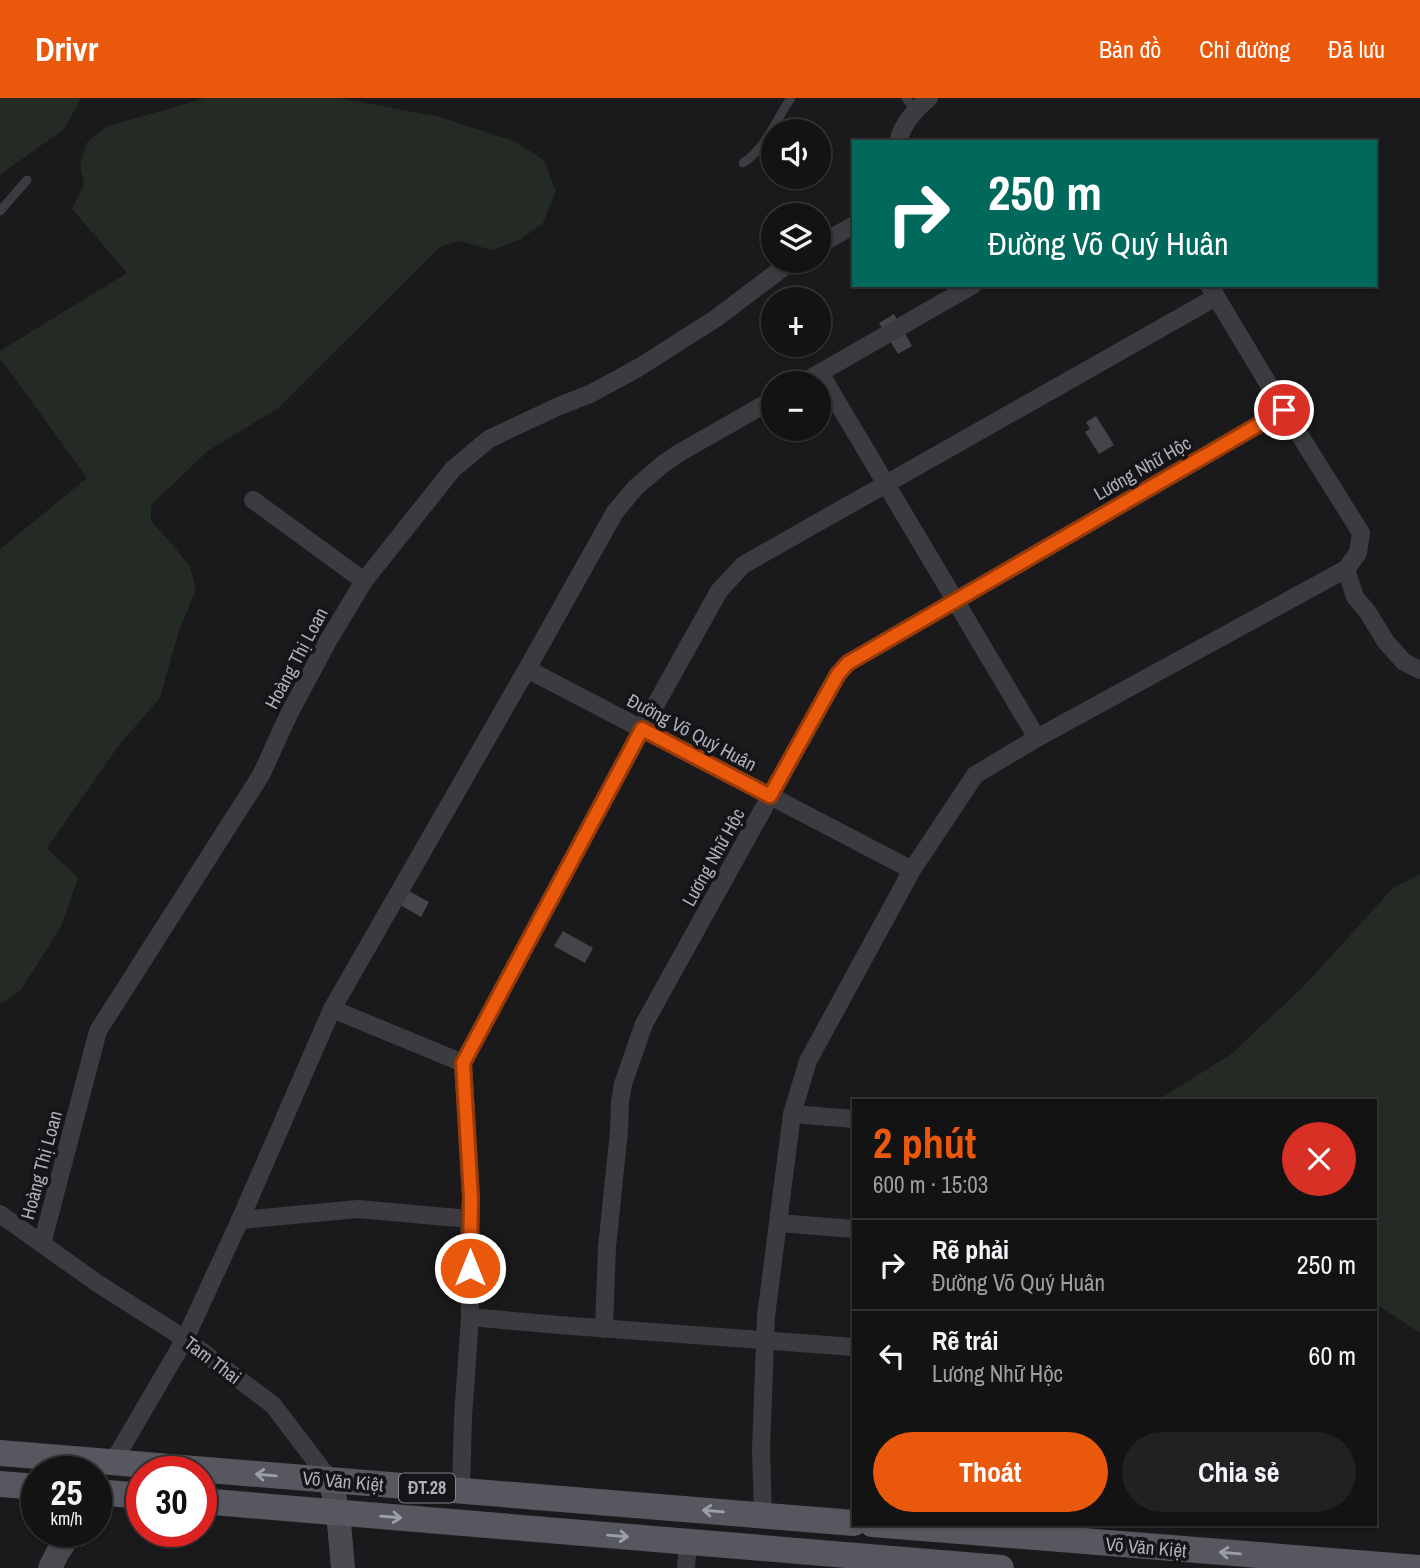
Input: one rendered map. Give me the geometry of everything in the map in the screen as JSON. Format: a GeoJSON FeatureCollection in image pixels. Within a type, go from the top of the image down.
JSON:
{"type":"FeatureCollection","features":[{"type":"Feature","properties":{"kind":"main road","name":"Võ Văn Kiệt"},"geometry":{"type":"LineString","coordinates":[[0,1453],[852,1523]]}},
{"type":"Feature","properties":{"kind":"main road"},"geometry":{"type":"LineString","coordinates":[[0,1485],[21,1486]]}},
{"type":"Feature","properties":{"kind":"main road","name":"Võ Văn Kiệt"},"geometry":{"type":"LineString","coordinates":[[217,1502],[1001,1568]]}},
{"type":"Feature","properties":{"kind":"main road","name":"Võ Văn Kiệt"},"geometry":{"type":"LineString","coordinates":[[919,1526],[1035,1531],[1420,1568]]}},
{"type":"Feature","properties":{"kind":"street"},"geometry":{"type":"LineString","coordinates":[[898,140],[918,102]]}},
{"type":"Feature","properties":{"kind":"street"},"geometry":{"type":"LineString","coordinates":[[831,238],[852,226]]}},
{"type":"Feature","properties":{"kind":"street","name":"Hoàng Thị Loan"},"geometry":{"type":"LineString","coordinates":[[42,1244],[98,1031],[261,775],[289,714],[364,581],[453,469],[489,439],[559,405],[590,394],[638,368],[715,319],[776,273]]}},
{"type":"Feature","properties":{"kind":"street"},"geometry":{"type":"LineString","coordinates":[[823,371],[963,288]]}},
{"type":"Feature","properties":{"kind":"street"},"geometry":{"type":"LineString","coordinates":[[461,1491],[470,1317],[471,1198],[463,1063],[719,591],[743,565],[886,484],[1212,291],[1361,533],[1358,553],[1346,569],[1037,738],[975,775],[912,870],[808,1061],[792,1114],[766,1316],[761,1449],[762,1515]]}},
{"type":"Feature","properties":{"kind":"street"},"geometry":{"type":"LineString","coordinates":[[831,392],[1037,738]]}},
{"type":"Feature","properties":{"kind":"street"},"geometry":{"type":"LineString","coordinates":[[113,1462],[185,1339],[332,1009],[615,512],[636,487],[663,464],[761,406]]}},
{"type":"Feature","properties":{"kind":"street","name":"Lương Nhữ Hộc"},"geometry":{"type":"LineString","coordinates":[[604,1329],[607,1247],[620,1102],[623,1084],[644,1024],[838,674],[848,663],[1284,410]]}},
{"type":"Feature","properties":{"kind":"street"},"geometry":{"type":"LineString","coordinates":[[253,500],[364,581]]}},
{"type":"Feature","properties":{"kind":"street"},"geometry":{"type":"LineString","coordinates":[[1346,569],[1355,597],[1386,642],[1405,662],[1420,670]]}},
{"type":"Feature","properties":{"kind":"street","name":"Đường Võ Quý Huân"},"geometry":{"type":"LineString","coordinates":[[527,669],[912,870]]}},
{"type":"Feature","properties":{"kind":"street"},"geometry":{"type":"LineString","coordinates":[[332,1009],[463,1063]]}},
{"type":"Feature","properties":{"kind":"street"},"geometry":{"type":"LineString","coordinates":[[792,1114],[852,1119]]}},
{"type":"Feature","properties":{"kind":"street"},"geometry":{"type":"LineString","coordinates":[[240,1220],[358,1209],[469,1219]]}},
{"type":"Feature","properties":{"kind":"street","name":"Tam Thai"},"geometry":{"type":"LineString","coordinates":[[0,1214],[97,1283],[185,1339],[273,1405],[330,1480],[338,1513],[343,1568]]}},
{"type":"Feature","properties":{"kind":"street"},"geometry":{"type":"LineString","coordinates":[[779,1223],[852,1229]]}},
{"type":"Feature","properties":{"kind":"street"},"geometry":{"type":"LineString","coordinates":[[470,1317],[852,1347]]}},
{"type":"Feature","properties":{"kind":"street"},"geometry":{"type":"LineString","coordinates":[[0,1485],[21,1495]]}},
{"type":"Feature","properties":{"kind":"street"},"geometry":{"type":"LineString","coordinates":[[686,1568],[688,1542]]}},
{"type":"Feature","properties":{"kind":"lane"},"geometry":{"type":"LineString","coordinates":[[743,163],[764,144],[790,98]]}},
{"type":"Feature","properties":{"kind":"lane"},"geometry":{"type":"LineString","coordinates":[[0,211],[27,180]]}},
{"type":"Feature","properties":{"kind":"shaded area"},"geometry":{"type":"Polygon","coordinates":[[[0,98],[81,98],[65,128],[0,175],[0,98]]]}},
{"type":"Feature","properties":{"kind":"shaded area"},"geometry":{"type":"Polygon","coordinates":[[[206,98],[340,98],[440,117],[514,141],[544,160],[556,191],[543,223],[521,239],[492,250],[459,241],[440,247],[277,409],[209,450],[151,505],[151,521],[190,567],[196,589],[178,634],[160,698],[119,745],[47,848],[78,878],[61,927],[21,990],[0,1004],[0,549],[87,478],[0,358],[0,351],[127,273],[72,209],[84,184],[80,165],[87,142],[108,126],[206,98]]]}},
{"type":"Feature","properties":{"kind":"shaded area"},"geometry":{"type":"Polygon","coordinates":[[[1420,874],[1420,1333],[1377,1305],[1377,1099],[1159,1099],[1230,1055],[1303,987],[1393,888],[1420,874]]]}},
{"type":"Feature","properties":{"kind":"building"},"geometry":{"type":"Polygon","coordinates":[[[894,314],[912,346],[898,354],[879,323],[894,314]]]}},
{"type":"Feature","properties":{"kind":"building"},"geometry":{"type":"Polygon","coordinates":[[[1096,416],[1114,445],[1099,454],[1085,432],[1090,429],[1086,422],[1096,416]]]}},
{"type":"Feature","properties":{"kind":"building"},"geometry":{"type":"Polygon","coordinates":[[[398,885],[429,902],[421,917],[393,901],[398,885]]]}},
{"type":"Feature","properties":{"kind":"building"},"geometry":{"type":"Polygon","coordinates":[[[563,931],[593,948],[585,963],[554,946],[563,931]]]}},
{"type":"Feature","properties":{"kind":"route"},"geometry":{"type":"LineString","coordinates":[[470,1268],[471,1198],[463,1063],[642,729],[770,796],[838,674],[848,663],[1284,410]]}}]}
